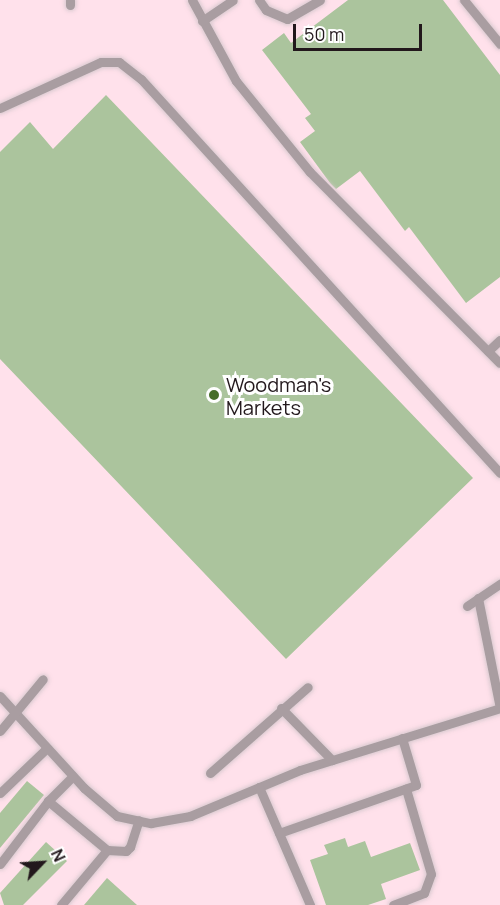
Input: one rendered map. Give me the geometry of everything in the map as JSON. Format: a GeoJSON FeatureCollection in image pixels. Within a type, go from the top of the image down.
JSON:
{"type":"FeatureCollection","features":[{"type":"Feature","properties":{"kind":"lane"},"geometry":{"type":"LineString","coordinates":[[192,0],[236,81],[310,172],[500,363]]}},
{"type":"Feature","properties":{"kind":"lane"},"geometry":{"type":"LineString","coordinates":[[202,21],[233,0]]}},
{"type":"Feature","properties":{"kind":"lane"},"geometry":{"type":"LineString","coordinates":[[259,0],[267,10],[287,19],[320,0]]}},
{"type":"Feature","properties":{"kind":"lane"},"geometry":{"type":"LineString","coordinates":[[464,0],[500,44]]}},
{"type":"Feature","properties":{"kind":"lane"},"geometry":{"type":"LineString","coordinates":[[0,108],[101,62],[119,62],[141,78],[500,473]]}},
{"type":"Feature","properties":{"kind":"lane"},"geometry":{"type":"LineString","coordinates":[[488,351],[500,340]]}},
{"type":"Feature","properties":{"kind":"lane"},"geometry":{"type":"LineString","coordinates":[[467,606],[500,584]]}},
{"type":"Feature","properties":{"kind":"lane"},"geometry":{"type":"LineString","coordinates":[[0,696],[73,776],[117,816],[151,823],[190,816],[332,760],[500,708],[478,598]]}},
{"type":"Feature","properties":{"kind":"lane"},"geometry":{"type":"LineString","coordinates":[[0,731],[43,679]]}},
{"type":"Feature","properties":{"kind":"lane"},"geometry":{"type":"LineString","coordinates":[[210,773],[281,708],[308,687]]}},
{"type":"Feature","properties":{"kind":"lane"},"geometry":{"type":"LineString","coordinates":[[281,708],[332,760]]}},
{"type":"Feature","properties":{"kind":"lane"},"geometry":{"type":"LineString","coordinates":[[279,833],[416,785],[402,738]]}},
{"type":"Feature","properties":{"kind":"lane"},"geometry":{"type":"LineString","coordinates":[[1,789],[47,748]]}},
{"type":"Feature","properties":{"kind":"lane"},"geometry":{"type":"LineString","coordinates":[[0,864],[48,801],[73,776]]}},
{"type":"Feature","properties":{"kind":"lane"},"geometry":{"type":"LineString","coordinates":[[259,787],[310,905]]}},
{"type":"Feature","properties":{"kind":"lane"},"geometry":{"type":"LineString","coordinates":[[393,905],[424,893],[431,874],[405,789]]}},
{"type":"Feature","properties":{"kind":"lane"},"geometry":{"type":"LineString","coordinates":[[48,801],[106,850],[126,851],[130,847],[139,820]]}},
{"type":"Feature","properties":{"kind":"lane"},"geometry":{"type":"LineString","coordinates":[[61,905],[106,850]]}},
{"type":"Feature","properties":{"kind":"shaded area"},"geometry":{"type":"Polygon","coordinates":[[[0,0],[500,0],[500,905],[0,905],[0,0]]]}},
{"type":"Feature","properties":{"kind":"building"},"geometry":{"type":"Polygon","coordinates":[[[348,0],[443,0],[500,75],[500,277],[466,303],[409,227],[405,231],[360,171],[336,189],[330,183],[300,142],[315,131],[305,118],[311,114],[262,50],[284,33],[291,43],[348,0]]]}},
{"type":"Feature","properties":{"kind":"building","name":"Woodman's Markets"},"geometry":{"type":"Polygon","coordinates":[[[106,95],[473,478],[286,659],[0,359],[0,152],[30,122],[53,149],[106,95]]]}},
{"type":"Feature","properties":{"kind":"building"},"geometry":{"type":"Polygon","coordinates":[[[27,781],[44,795],[0,848],[0,813],[27,781]]]}},
{"type":"Feature","properties":{"kind":"building"},"geometry":{"type":"Polygon","coordinates":[[[345,838],[348,847],[365,841],[371,857],[410,843],[420,870],[381,884],[386,899],[368,905],[326,905],[310,860],[328,854],[324,845],[345,838]]]}},
{"type":"Feature","properties":{"kind":"building"},"geometry":{"type":"Polygon","coordinates":[[[46,842],[67,861],[23,905],[4,905],[0,893],[46,842]]]}},
{"type":"Feature","properties":{"kind":"building"},"geometry":{"type":"Polygon","coordinates":[[[107,878],[137,905],[84,905],[107,878]]]}},
{"type":"Feature","properties":{"kind":"place","name":"Woodman's Markets"},"geometry":{"type":"Point","coordinates":[214,395]}}]}
